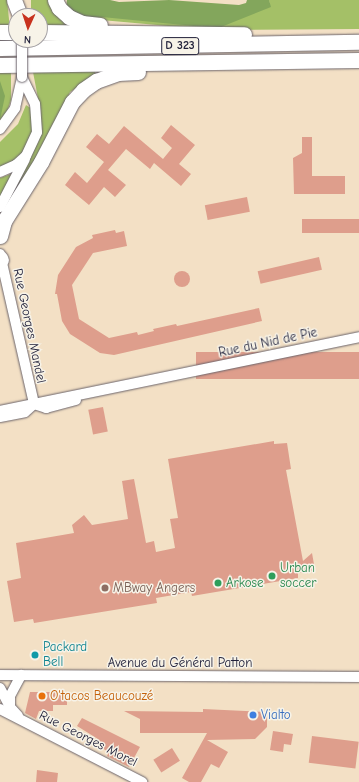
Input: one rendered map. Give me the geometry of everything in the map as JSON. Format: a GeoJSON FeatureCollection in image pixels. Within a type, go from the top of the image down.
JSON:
{"type":"FeatureCollection","features":[{"type":"Feature","properties":{"kind":"highway"},"geometry":{"type":"LineString","coordinates":[[55,0],[59,8],[69,17],[82,23],[154,33]]}},
{"type":"Feature","properties":{"kind":"highway"},"geometry":{"type":"LineString","coordinates":[[48,32],[359,36]]}},
{"type":"Feature","properties":{"kind":"highway","name":"D 323"},"geometry":{"type":"LineString","coordinates":[[0,48],[359,42]]}},
{"type":"Feature","properties":{"kind":"highway","name":"D 323"},"geometry":{"type":"LineString","coordinates":[[0,65],[359,60]]}},
{"type":"Feature","properties":{"kind":"highway"},"geometry":{"type":"LineString","coordinates":[[0,236],[4,221],[41,162],[64,115],[83,90],[96,81],[118,73],[148,71],[177,62]]}},
{"type":"Feature","properties":{"kind":"street"},"geometry":{"type":"LineString","coordinates":[[0,129],[15,108],[22,77],[22,48]]}},
{"type":"Feature","properties":{"kind":"street"},"geometry":{"type":"LineString","coordinates":[[0,207],[37,132],[37,113],[22,77]]}},
{"type":"Feature","properties":{"kind":"street"},"geometry":{"type":"LineString","coordinates":[[0,172],[16,165],[26,156]]}},
{"type":"Feature","properties":{"kind":"street","name":"Rue Georges Mandel"},"geometry":{"type":"LineString","coordinates":[[0,257],[34,404]]}},
{"type":"Feature","properties":{"kind":"street","name":"Rue du Nid de Pie"},"geometry":{"type":"LineString","coordinates":[[0,411],[34,404],[46,408],[56,406],[183,374],[359,337]]}},
{"type":"Feature","properties":{"kind":"street"},"geometry":{"type":"LineString","coordinates":[[0,416],[25,412],[34,404]]}},
{"type":"Feature","properties":{"kind":"street","name":"Avenue du Général Patton"},"geometry":{"type":"LineString","coordinates":[[0,675],[359,677]]}},
{"type":"Feature","properties":{"kind":"street"},"geometry":{"type":"LineString","coordinates":[[5,708],[20,675]]}},
{"type":"Feature","properties":{"kind":"street","name":"Rue Georges Morel"},"geometry":{"type":"LineString","coordinates":[[1,694],[5,708],[22,720],[142,782]]}},
{"type":"Feature","properties":{"kind":"green space"},"geometry":{"type":"Polygon","coordinates":[[[0,0],[7,0],[8,29],[0,28],[0,0]]]}},
{"type":"Feature","properties":{"kind":"green space"},"geometry":{"type":"Polygon","coordinates":[[[31,0],[50,0],[71,26],[48,27],[48,8],[31,8],[31,0]]]}},
{"type":"Feature","properties":{"kind":"green space"},"geometry":{"type":"Polygon","coordinates":[[[67,0],[110,0],[119,2],[169,0],[239,5],[246,3],[247,0],[269,0],[271,7],[221,27],[204,27],[102,17],[79,18],[66,10],[67,0]]]}},
{"type":"Feature","properties":{"kind":"green space"},"geometry":{"type":"Polygon","coordinates":[[[269,0],[359,0],[359,29],[213,30],[79,18],[270,7],[269,0]]]}},
{"type":"Feature","properties":{"kind":"green space"},"geometry":{"type":"Polygon","coordinates":[[[95,71],[95,76],[70,92],[45,146],[0,218],[5,201],[39,139],[41,114],[33,72],[95,71]]]}},
{"type":"Feature","properties":{"kind":"green space"},"geometry":{"type":"Polygon","coordinates":[[[0,73],[11,73],[11,100],[7,112],[0,121],[0,73]]]}},
{"type":"Feature","properties":{"kind":"green space"},"geometry":{"type":"Polygon","coordinates":[[[0,81],[5,96],[0,120],[0,81]]]}},
{"type":"Feature","properties":{"kind":"green space"},"geometry":{"type":"Polygon","coordinates":[[[26,105],[32,109],[33,131],[20,157],[0,169],[0,142],[18,124],[26,105]]]}},
{"type":"Feature","properties":{"kind":"green space"},"geometry":{"type":"Polygon","coordinates":[[[14,173],[0,197],[0,178],[14,173]]]}},
{"type":"Feature","properties":{"kind":"building"},"geometry":{"type":"Polygon","coordinates":[[[171,125],[195,145],[179,164],[191,174],[181,186],[154,163],[150,169],[126,149],[108,170],[126,185],[115,197],[104,187],[89,205],[65,185],[75,172],[87,183],[104,162],[86,147],[97,134],[109,144],[124,126],[163,159],[172,148],[161,138],[171,125]]]}},
{"type":"Feature","properties":{"kind":"building"},"geometry":{"type":"Polygon","coordinates":[[[302,137],[312,137],[312,176],[345,176],[345,194],[294,194],[293,158],[302,153],[302,137]]]}},
{"type":"Feature","properties":{"kind":"building"},"geometry":{"type":"Polygon","coordinates":[[[247,197],[250,212],[208,220],[205,205],[247,197]]]}},
{"type":"Feature","properties":{"kind":"building"},"geometry":{"type":"Polygon","coordinates":[[[302,219],[359,219],[359,233],[302,233],[302,219]]]}},
{"type":"Feature","properties":{"kind":"building"},"geometry":{"type":"Polygon","coordinates":[[[115,230],[116,233],[124,231],[127,246],[93,253],[72,285],[79,319],[109,338],[137,332],[138,335],[154,331],[153,329],[176,324],[177,326],[259,308],[262,321],[114,355],[100,353],[70,334],[62,321],[57,294],[55,294],[58,275],[76,247],[93,238],[92,235],[115,230]]]}},
{"type":"Feature","properties":{"kind":"building"},"geometry":{"type":"Polygon","coordinates":[[[319,257],[322,270],[261,284],[258,271],[319,257]]]}},
{"type":"Feature","properties":{"kind":"building"},"geometry":{"type":"Polygon","coordinates":[[[182,271],[188,273],[190,279],[188,285],[182,287],[176,285],[174,279],[176,273],[182,271]]]}},
{"type":"Feature","properties":{"kind":"building"},"geometry":{"type":"Polygon","coordinates":[[[196,352],[359,352],[359,379],[196,379],[196,352]]]}},
{"type":"Feature","properties":{"kind":"building"},"geometry":{"type":"Polygon","coordinates":[[[103,407],[108,432],[93,434],[88,410],[103,407]]]}},
{"type":"Feature","properties":{"kind":"building"},"geometry":{"type":"Polygon","coordinates":[[[274,441],[274,444],[287,443],[291,469],[286,470],[303,561],[312,553],[315,570],[298,573],[298,578],[192,596],[191,592],[156,598],[157,603],[34,623],[33,619],[14,622],[7,581],[21,578],[16,543],[74,533],[72,525],[84,515],[92,525],[128,519],[122,481],[134,479],[146,543],[154,541],[156,552],[175,548],[170,519],[178,518],[168,459],[274,441]]]}},
{"type":"Feature","properties":{"kind":"building"},"geometry":{"type":"Polygon","coordinates":[[[30,692],[67,692],[67,705],[53,705],[53,711],[39,711],[36,719],[25,713],[30,692]]]}},
{"type":"Feature","properties":{"kind":"building"},"geometry":{"type":"Polygon","coordinates":[[[203,709],[267,712],[267,727],[255,739],[207,740],[228,752],[219,768],[211,764],[201,782],[189,782],[182,778],[207,733],[140,733],[140,719],[124,711],[203,712],[203,709]]]}},
{"type":"Feature","properties":{"kind":"building"},"geometry":{"type":"Polygon","coordinates":[[[82,718],[140,747],[129,767],[107,756],[109,752],[98,746],[98,739],[77,726],[82,718]]]}},
{"type":"Feature","properties":{"kind":"building"},"geometry":{"type":"Polygon","coordinates":[[[273,731],[293,734],[291,745],[284,744],[283,752],[270,750],[273,731]]]}},
{"type":"Feature","properties":{"kind":"building"},"geometry":{"type":"Polygon","coordinates":[[[312,736],[359,742],[355,769],[309,763],[312,736]]]}},
{"type":"Feature","properties":{"kind":"building"},"geometry":{"type":"Polygon","coordinates":[[[172,748],[180,761],[161,772],[153,760],[172,748]]]}},
{"type":"Feature","properties":{"kind":"building"},"geometry":{"type":"Polygon","coordinates":[[[37,770],[58,773],[57,782],[36,782],[37,770]]]}},
{"type":"Feature","properties":{"kind":"place","name":"Urban soccer"},"geometry":{"type":"Point","coordinates":[272,576]}},
{"type":"Feature","properties":{"kind":"place","name":"Arkose"},"geometry":{"type":"Point","coordinates":[218,583]}},
{"type":"Feature","properties":{"kind":"place","name":"MBway Angers"},"geometry":{"type":"Point","coordinates":[105,588]}},
{"type":"Feature","properties":{"kind":"place","name":"Packard Bell"},"geometry":{"type":"Point","coordinates":[35,655]}},
{"type":"Feature","properties":{"kind":"place","name":"O'tacos Beaucouzé"},"geometry":{"type":"Point","coordinates":[42,696]}},
{"type":"Feature","properties":{"kind":"place","name":"Vialto"},"geometry":{"type":"Point","coordinates":[253,715]}}]}
